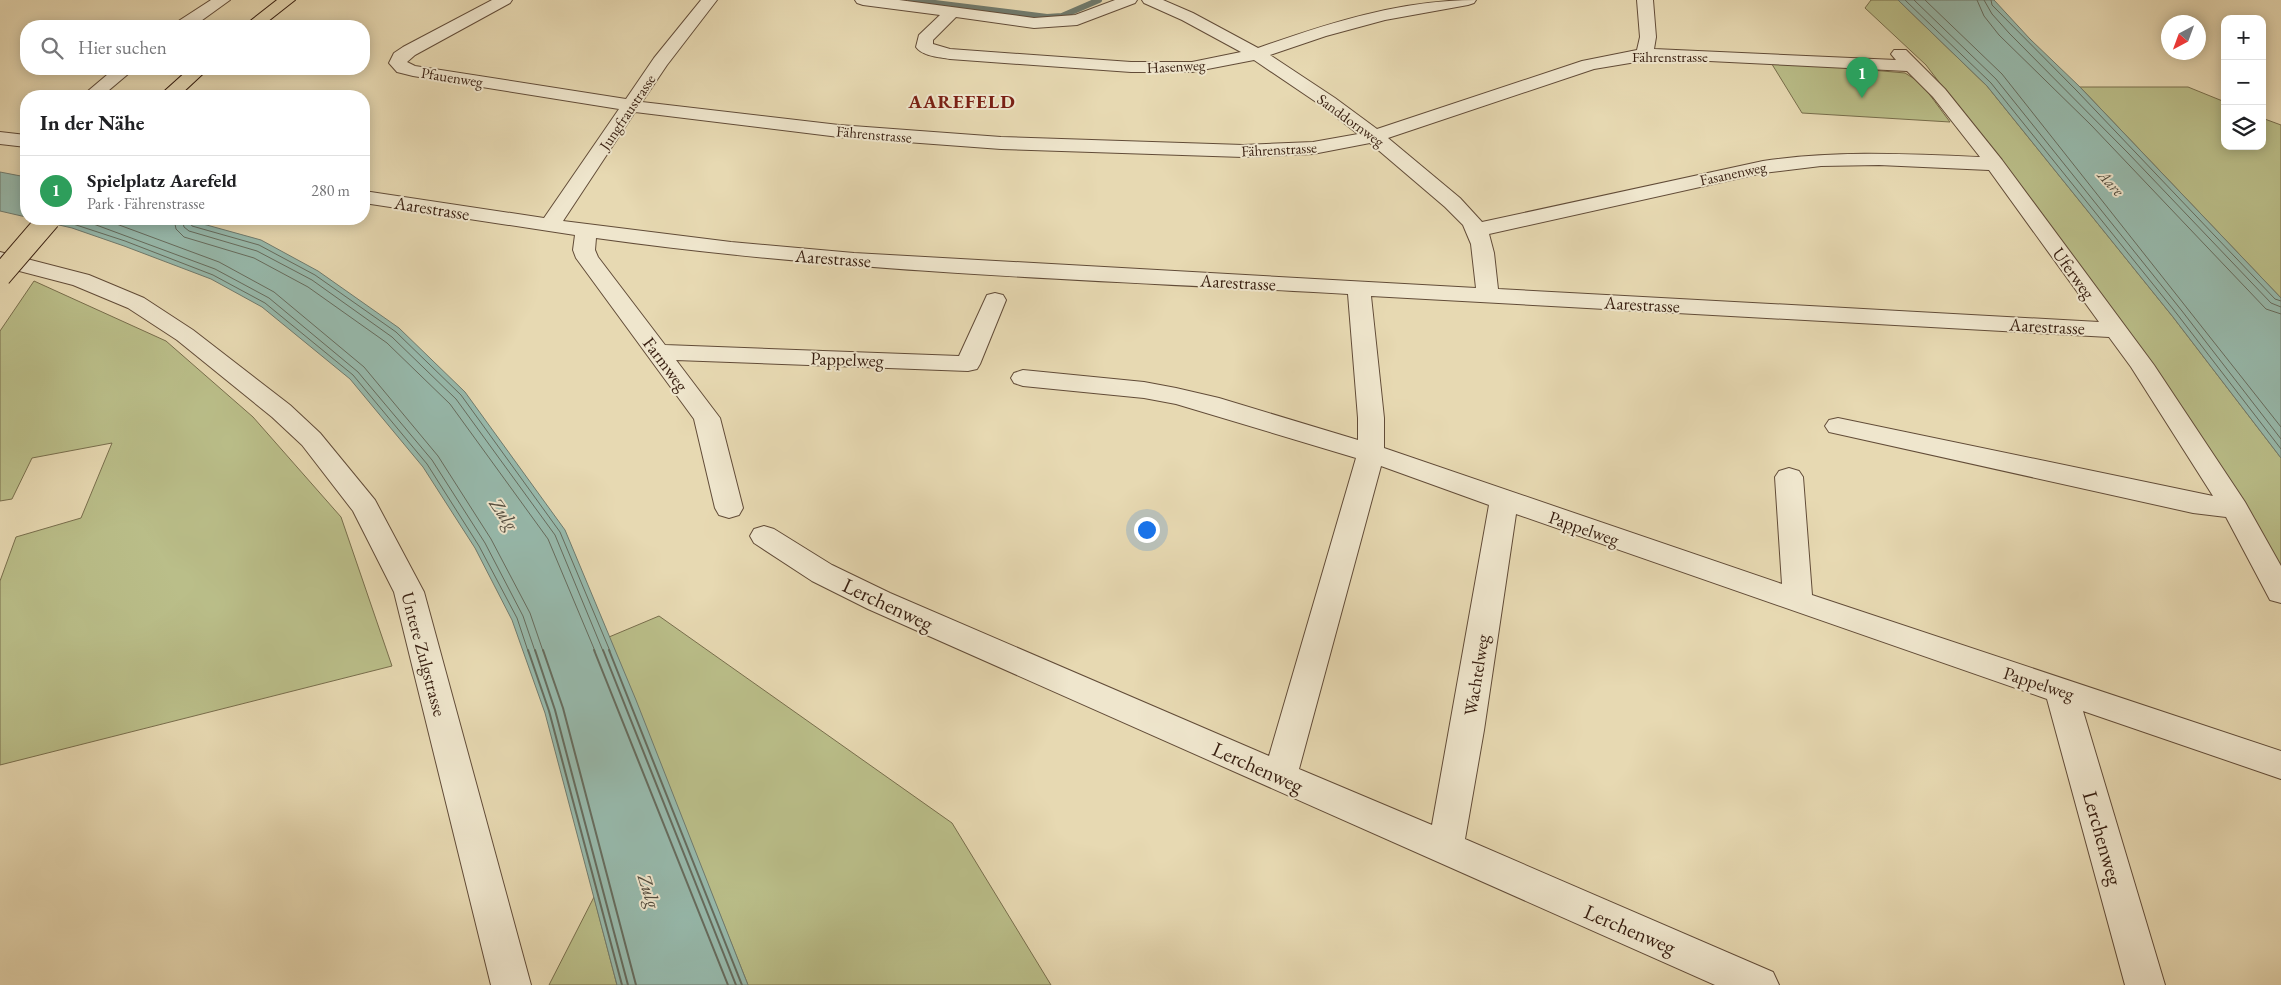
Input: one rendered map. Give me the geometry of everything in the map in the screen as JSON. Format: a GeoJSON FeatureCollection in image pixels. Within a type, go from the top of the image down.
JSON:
{"type":"FeatureCollection","features":[{"type":"Feature","properties":{"kind":"highway"},"geometry":{"type":"LineString","coordinates":[[260,20],[287,0]]}},
{"type":"Feature","properties":{"kind":"highway"},"geometry":{"type":"LineString","coordinates":[[175,90],[192,75]]}},
{"type":"Feature","properties":{"kind":"highway"},"geometry":{"type":"LineString","coordinates":[[0,276],[43,225]]}},
{"type":"Feature","properties":{"kind":"street"},"geometry":{"type":"LineString","coordinates":[[192,20],[222,0]]}},
{"type":"Feature","properties":{"kind":"street","name":"Pfauenweg"},"geometry":{"type":"LineString","coordinates":[[504,0],[409,51],[400,57],[398,63],[403,68],[413,71],[632,105]]}},
{"type":"Feature","properties":{"kind":"street","name":"Jungfraustrasse"},"geometry":{"type":"LineString","coordinates":[[549,226],[660,62],[709,0]]}},
{"type":"Feature","properties":{"kind":"street"},"geometry":{"type":"LineString","coordinates":[[863,0],[1034,23],[1062,22],[1084,18],[1129,0]]}},
{"type":"Feature","properties":{"kind":"street","name":"Sanddornweg"},"geometry":{"type":"LineString","coordinates":[[1150,0],[1256,54],[1376,136],[1458,209],[1477,230]]}},
{"type":"Feature","properties":{"kind":"street","name":"Hasenweg"},"geometry":{"type":"LineString","coordinates":[[952,12],[925,39],[924,47],[950,54],[1155,68],[1209,64],[1256,54],[1352,23],[1468,0]]}},
{"type":"Feature","properties":{"kind":"street"},"geometry":{"type":"LineString","coordinates":[[1644,54],[1648,32],[1645,0]]}},
{"type":"Feature","properties":{"kind":"street","name":"Uferweg"},"geometry":{"type":"LineString","coordinates":[[1895,49],[1939,93],[1995,164],[2142,365],[2235,510],[2281,592]]}},
{"type":"Feature","properties":{"kind":"street","name":"Fährenstrasse"},"geometry":{"type":"LineString","coordinates":[[632,105],[839,131],[1002,142],[1278,150],[1313,148],[1376,136],[1604,60],[1644,54],[1914,66]]}},
{"type":"Feature","properties":{"kind":"street"},"geometry":{"type":"LineString","coordinates":[[99,90],[117,75]]}},
{"type":"Feature","properties":{"kind":"street"},"geometry":{"type":"LineString","coordinates":[[0,138],[20,140]]}},
{"type":"Feature","properties":{"kind":"street","name":"Fasanenweg"},"geometry":{"type":"LineString","coordinates":[[1477,230],[1763,167],[1799,161],[1869,159],[1995,164]]}},
{"type":"Feature","properties":{"kind":"street","name":"Aarestrasse"},"geometry":{"type":"LineString","coordinates":[[370,198],[586,232],[719,248],[854,260],[2115,330]]}},
{"type":"Feature","properties":{"kind":"street"},"geometry":{"type":"LineString","coordinates":[[1477,230],[1488,296]]}},
{"type":"Feature","properties":{"kind":"street","name":"Farmweg"},"geometry":{"type":"LineString","coordinates":[[586,232],[584,250],[587,258],[707,418],[729,508]]}},
{"type":"Feature","properties":{"kind":"street","name":"Untere Zulgstrasse"},"geometry":{"type":"LineString","coordinates":[[0,259],[81,280],[136,303],[185,335],[281,412],[311,439],[365,507],[409,592],[511,985]]}},
{"type":"Feature","properties":{"kind":"street"},"geometry":{"type":"LineString","coordinates":[[1280,776],[1371,453],[1371,418],[1359,289]]}},
{"type":"Feature","properties":{"kind":"street","name":"Pappelweg"},"geometry":{"type":"LineString","coordinates":[[657,352],[968,364],[995,300]]}},
{"type":"Feature","properties":{"kind":"street","name":"Pappelweg"},"geometry":{"type":"LineString","coordinates":[[1023,378],[1144,390],[1176,396],[1210,404],[1371,453],[2061,691],[2137,714],[2281,765]]}},
{"type":"Feature","properties":{"kind":"street"},"geometry":{"type":"LineString","coordinates":[[1838,426],[2193,503],[2235,510]]}},
{"type":"Feature","properties":{"kind":"street"},"geometry":{"type":"LineString","coordinates":[[1789,477],[1798,601]]}},
{"type":"Feature","properties":{"kind":"street","name":"Wachtelweg"},"geometry":{"type":"LineString","coordinates":[[1445,849],[1469,721],[1504,500]]}},
{"type":"Feature","properties":{"kind":"street","name":"Lerchenweg"},"geometry":{"type":"LineString","coordinates":[[764,536],[822,573],[880,601],[1759,985]]}},
{"type":"Feature","properties":{"kind":"street","name":"Lerchenweg"},"geometry":{"type":"LineString","coordinates":[[2061,691],[2145,985]]}},
{"type":"Feature","properties":{"kind":"green space"},"geometry":{"type":"Polygon","coordinates":[[[1871,0],[1898,0],[1987,86],[2173,317],[2281,458],[2281,567],[2123,323],[1926,65],[1865,8],[1871,0]]]}},
{"type":"Feature","properties":{"kind":"green space"},"geometry":{"type":"Polygon","coordinates":[[[1770,61],[1905,73],[1921,83],[1950,122],[1802,113],[1770,61]]]}},
{"type":"Feature","properties":{"kind":"green space"},"geometry":{"type":"Polygon","coordinates":[[[2080,87],[2188,87],[2221,100],[2221,150],[2266,150],[2266,119],[2281,125],[2281,298],[2080,87]]]}},
{"type":"Feature","properties":{"kind":"green space"},"geometry":{"type":"Polygon","coordinates":[[[34,281],[166,341],[253,417],[341,517],[392,666],[0,765],[0,581],[16,537],[81,518],[112,443],[32,458],[12,499],[0,501],[0,331],[34,281]]]}},
{"type":"Feature","properties":{"kind":"green space"},"geometry":{"type":"Polygon","coordinates":[[[659,616],[952,823],[1051,985],[748,985],[609,637],[659,616]]]}},
{"type":"Feature","properties":{"kind":"green space"},"geometry":{"type":"Polygon","coordinates":[[[594,897],[617,985],[549,985],[594,897]]]}},
{"type":"Feature","properties":{"kind":"water","name":"Aare"},"geometry":{"type":"Polygon","coordinates":[[[1898,0],[1994,0],[2030,39],[2080,87],[2281,298],[2281,458],[2173,317],[1987,86],[1898,0]]]}},
{"type":"Feature","properties":{"kind":"water"},"geometry":{"type":"Polygon","coordinates":[[[0,172],[20,176],[20,216],[0,211],[0,172]]]}},
{"type":"Feature","properties":{"kind":"water","name":"Zulg"},"geometry":{"type":"Polygon","coordinates":[[[59,225],[207,225],[261,240],[318,271],[399,328],[465,392],[565,530],[636,700],[748,985],[617,985],[545,713],[512,620],[475,548],[423,467],[350,379],[262,307],[211,279],[72,228],[59,225]]]}},
{"type":"Feature","properties":{"kind":"waterway"},"geometry":{"type":"LineString","coordinates":[[911,0],[1047,17],[1062,16],[1099,0]]}},
{"type":"Feature","properties":{"kind":"place","name":"Spielplatz Aarefeld"},"geometry":{"type":"Point","coordinates":[1862,98]}},
{"type":"Feature","properties":{"kind":"district","name":"AAREFELD"},"geometry":{"type":"Point","coordinates":[962,101]}}]}
